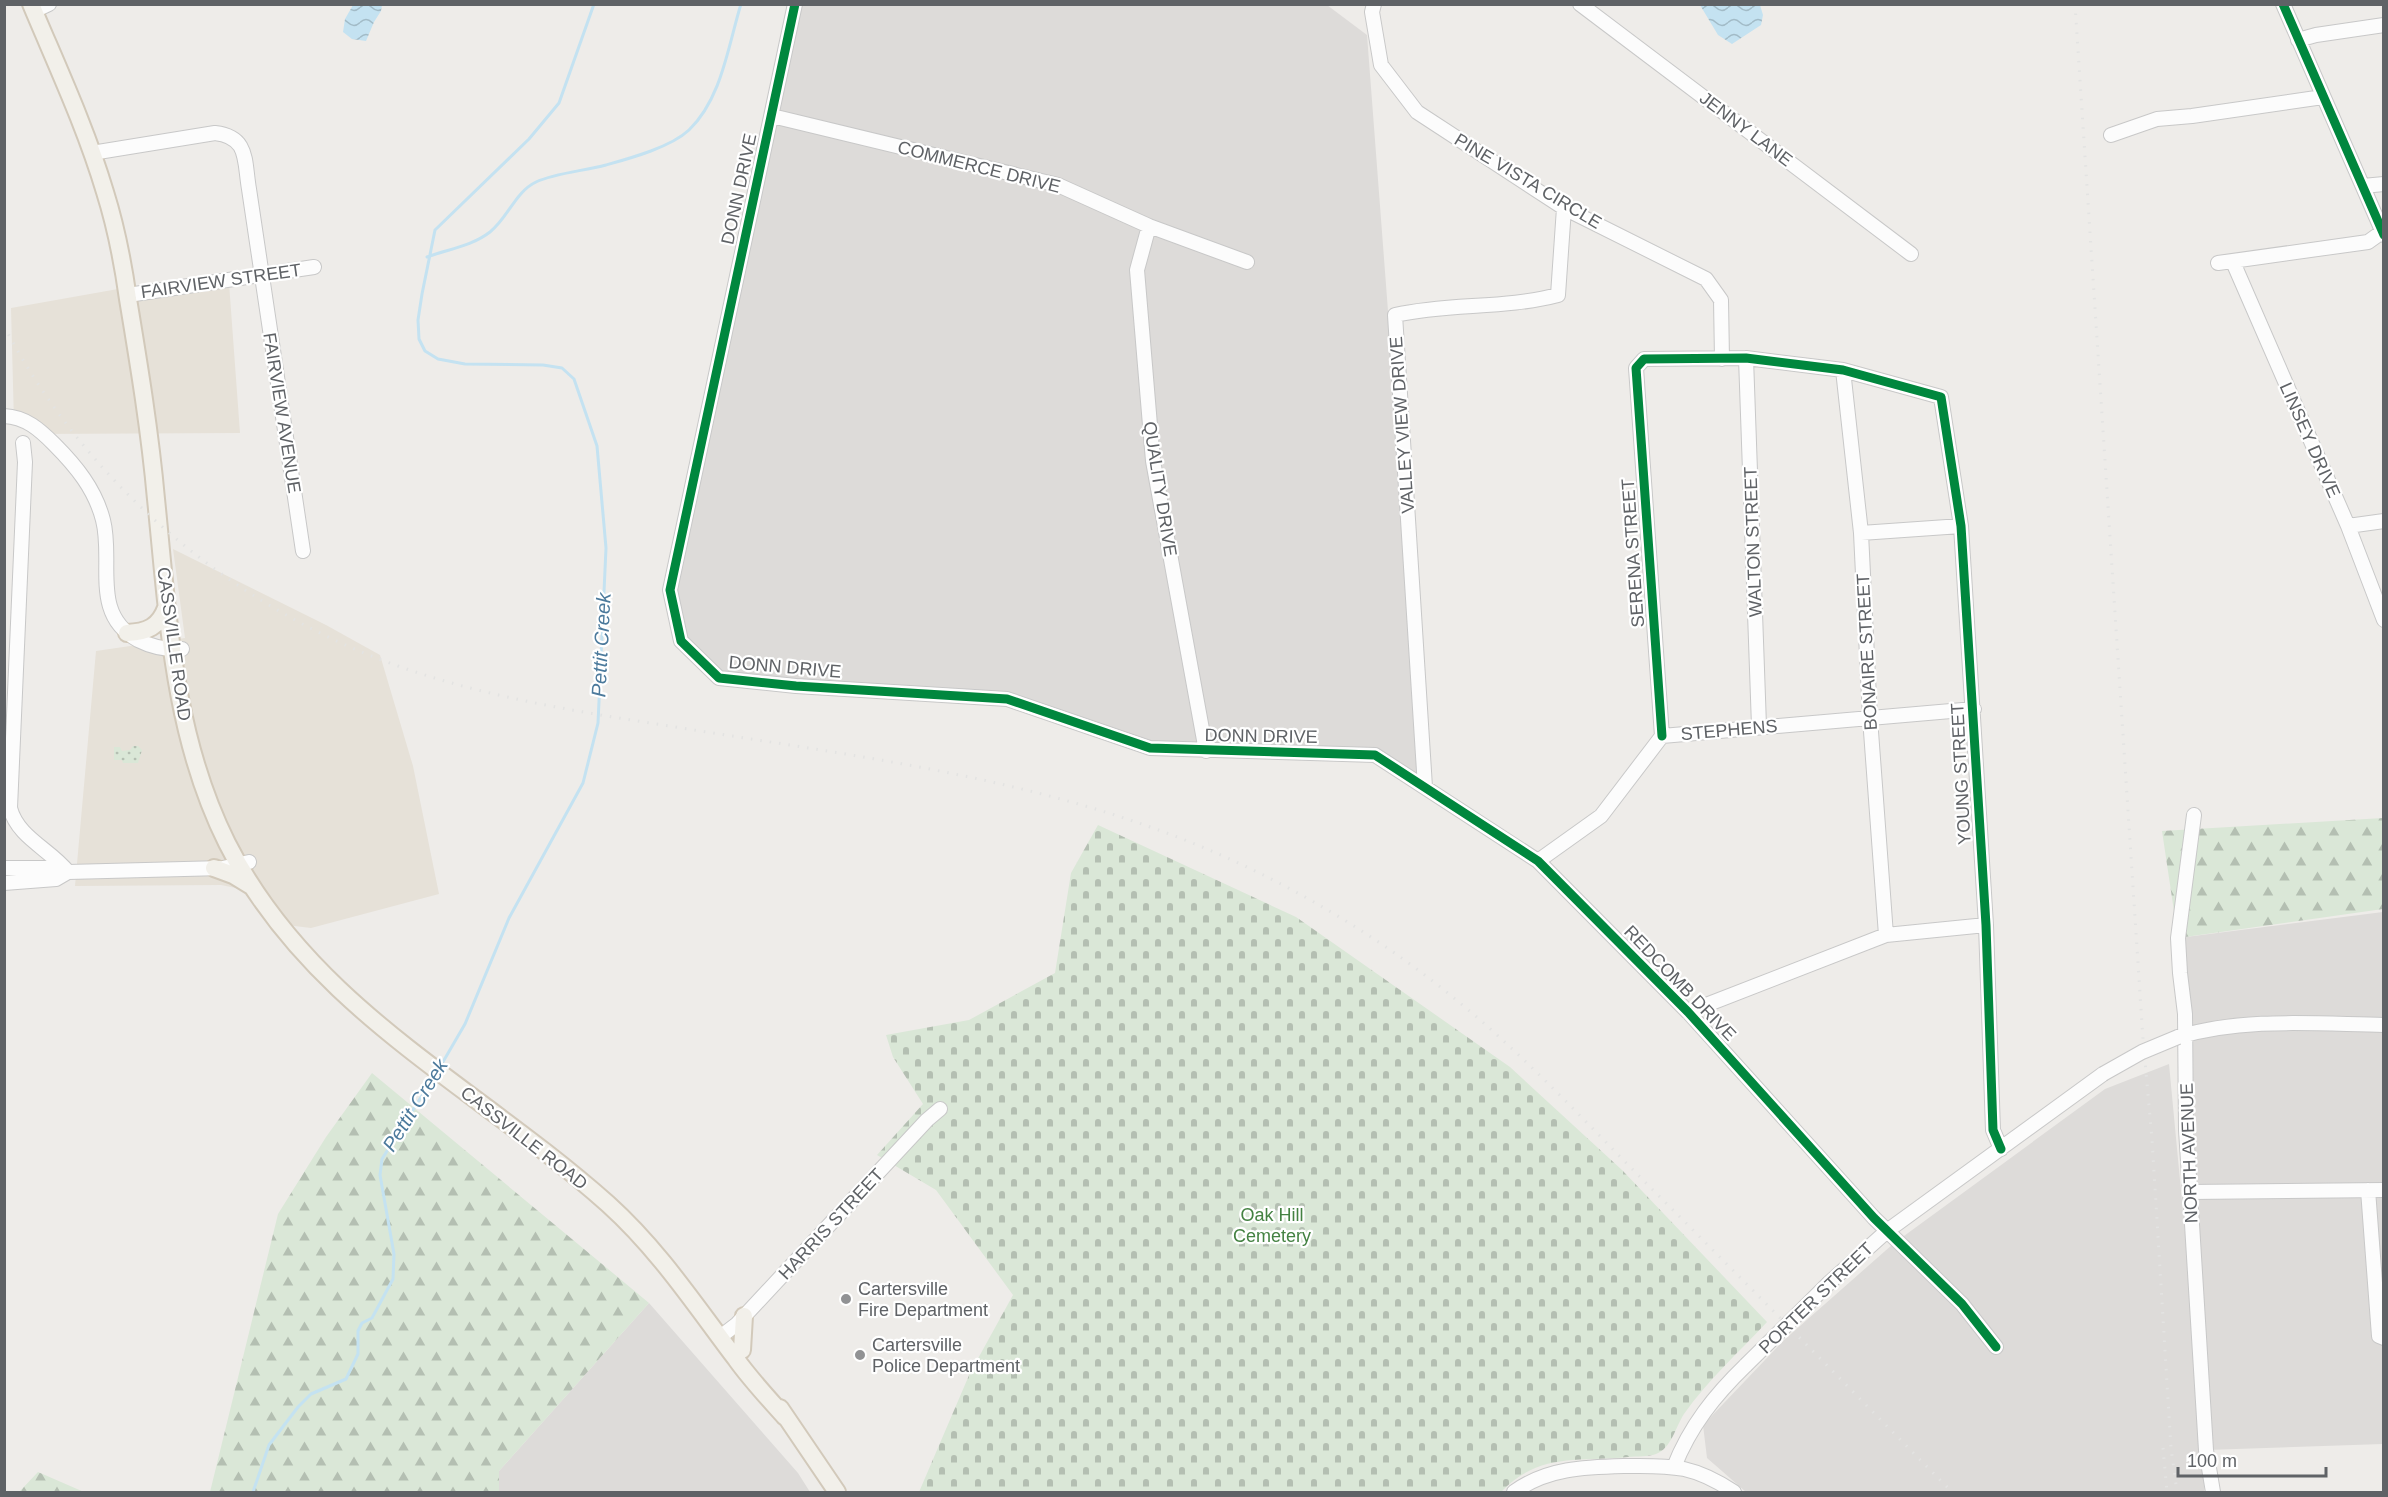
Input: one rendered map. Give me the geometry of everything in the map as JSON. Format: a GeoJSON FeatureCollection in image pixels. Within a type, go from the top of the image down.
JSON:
{"type":"FeatureCollection","features":[{"type":"Feature","properties":{"kind":"main road","name":"CASSVILLE ROAD"},"geometry":{"type":"LineString","coordinates":[[38,7],[92,153],[110,211],[128,295],[156,494],[166,608],[209,770],[252,887],[305,957],[336,989],[592,1178],[634,1214],[662,1242],[724,1334],[747,1374],[785,1417]]}},
{"type":"Feature","properties":{"kind":"main road","name":"CASSVILLE ROAD"},"geometry":{"type":"LineString","coordinates":[[156,494],[164,518],[186,729],[208,797],[225,838],[310,946],[375,1016]]}},
{"type":"Feature","properties":{"kind":"main road"},"geometry":{"type":"LineString","coordinates":[[127,633],[155,626],[161,620],[166,608]]}},
{"type":"Feature","properties":{"kind":"main road"},"geometry":{"type":"LineString","coordinates":[[225,838],[221,853],[211,868],[233,875],[252,887]]}},
{"type":"Feature","properties":{"kind":"main road"},"geometry":{"type":"LineString","coordinates":[[742,1350],[744,1316]]}},
{"type":"Feature","properties":{"kind":"main road","name":"CASSVILLE ROAD"},"geometry":{"type":"LineString","coordinates":[[724,1334],[742,1350],[837,1492]]}},
{"type":"Feature","properties":{"kind":"street","name":"DONN DRIVE"},"geometry":{"type":"LineString","coordinates":[[795,4],[670,590],[681,641],[719,678],[796,686],[1007,699],[1150,748],[1206,752],[1375,755],[1425,787]]}},
{"type":"Feature","properties":{"kind":"street","name":"PINE VISTA CIRCLE"},"geometry":{"type":"LineString","coordinates":[[1374,4],[1372,12],[1381,65],[1417,112],[1564,208],[1706,279],[1721,300],[1722,358]]}},
{"type":"Feature","properties":{"kind":"street","name":"JENNY LANE"},"geometry":{"type":"LineString","coordinates":[[1580,4],[1911,254]]}},
{"type":"Feature","properties":{"kind":"street"},"geometry":{"type":"LineString","coordinates":[[2218,263],[2367,242],[2383,233],[2283,4]]}},
{"type":"Feature","properties":{"kind":"street"},"geometry":{"type":"LineString","coordinates":[[2298,40],[2316,35],[2384,25]]}},
{"type":"Feature","properties":{"kind":"street"},"geometry":{"type":"LineString","coordinates":[[2111,135],[2157,119],[2323,97]]}},
{"type":"Feature","properties":{"kind":"street","name":"COMMERCE DRIVE"},"geometry":{"type":"LineString","coordinates":[[772,116],[1058,185],[1149,226],[1247,262]]}},
{"type":"Feature","properties":{"kind":"street","name":"FAIRVIEW AVENUE"},"geometry":{"type":"LineString","coordinates":[[92,153],[215,133],[229,135],[238,140],[249,189],[260,275],[303,550]]}},
{"type":"Feature","properties":{"kind":"street"},"geometry":{"type":"LineString","coordinates":[[2363,186],[2384,184]]}},
{"type":"Feature","properties":{"kind":"street","name":"VALLEY VIEW DRIVE"},"geometry":{"type":"LineString","coordinates":[[1425,787],[1395,315],[1425,308],[1530,303],[1558,295],[1564,208]]}},
{"type":"Feature","properties":{"kind":"street","name":"QUALITY DRIVE"},"geometry":{"type":"LineString","coordinates":[[1149,226],[1137,270],[1153,461],[1206,752]]}},
{"type":"Feature","properties":{"kind":"street","name":"LINSEY DRIVE"},"geometry":{"type":"LineString","coordinates":[[2233,262],[2348,526],[2384,620]]}},
{"type":"Feature","properties":{"kind":"street","name":"FAIRVIEW STREET"},"geometry":{"type":"LineString","coordinates":[[128,295],[314,267]]}},
{"type":"Feature","properties":{"kind":"street"},"geometry":{"type":"LineString","coordinates":[[1722,358],[1746,358],[1843,370]]}},
{"type":"Feature","properties":{"kind":"street","name":"SERENA STREET"},"geometry":{"type":"LineString","coordinates":[[1662,736],[1636,368],[1644,359],[1722,358]]}},
{"type":"Feature","properties":{"kind":"street","name":"WALTON STREET"},"geometry":{"type":"LineString","coordinates":[[1746,358],[1759,726]]}},
{"type":"Feature","properties":{"kind":"street","name":"YOUNG STREET"},"geometry":{"type":"LineString","coordinates":[[1843,370],[1941,397],[1961,526],[1986,925],[1993,1130],[2001,1149]]}},
{"type":"Feature","properties":{"kind":"street","name":"BONAIRE STREET"},"geometry":{"type":"LineString","coordinates":[[1843,370],[1861,533],[1870,718],[1886,935]]}},
{"type":"Feature","properties":{"kind":"street"},"geometry":{"type":"LineString","coordinates":[[4,416],[24,420],[41,432],[77,469],[94,494],[106,532],[108,600],[115,619],[127,633],[149,645],[177,649]]}},
{"type":"Feature","properties":{"kind":"street"},"geometry":{"type":"LineString","coordinates":[[23,443],[25,462],[10,808],[23,832],[52,855],[68,872]]}},
{"type":"Feature","properties":{"kind":"street"},"geometry":{"type":"LineString","coordinates":[[2348,526],[2384,521]]}},
{"type":"Feature","properties":{"kind":"street"},"geometry":{"type":"LineString","coordinates":[[1861,533],[1961,526]]}},
{"type":"Feature","properties":{"kind":"street","name":"STEPHENS"},"geometry":{"type":"LineString","coordinates":[[1538,861],[1600,816],[1662,736],[1759,726],[1974,710]]}},
{"type":"Feature","properties":{"kind":"street","name":"REDCOMB DRIVE"},"geometry":{"type":"LineString","coordinates":[[1425,787],[1538,861],[1688,1012],[1887,1231],[1962,1304],[1996,1347]]}},
{"type":"Feature","properties":{"kind":"street","name":"NORTH AVENUE"},"geometry":{"type":"LineString","coordinates":[[2194,814],[2178,938],[2186,1130],[2206,1450],[2212,1492]]}},
{"type":"Feature","properties":{"kind":"street"},"geometry":{"type":"LineString","coordinates":[[4,868],[45,868],[68,872],[211,868],[244,863]]}},
{"type":"Feature","properties":{"kind":"street"},"geometry":{"type":"LineString","coordinates":[[4,883],[56,879],[68,872]]}},
{"type":"Feature","properties":{"kind":"street"},"geometry":{"type":"LineString","coordinates":[[1688,1012],[1886,935],[1986,925]]}},
{"type":"Feature","properties":{"kind":"street","name":"PORTER STREET"},"geometry":{"type":"LineString","coordinates":[[1674,1467],[1706,1408],[1829,1283],[1887,1231],[2103,1074],[2142,1052],[2182,1036],[2218,1028],[2251,1025],[2384,1025]]}},
{"type":"Feature","properties":{"kind":"street","name":"HARRIS STREET"},"geometry":{"type":"LineString","coordinates":[[724,1334],[744,1316],[940,1109]]}},
{"type":"Feature","properties":{"kind":"street"},"geometry":{"type":"LineString","coordinates":[[2368,1190],[2379,1336],[2384,1338]]}},
{"type":"Feature","properties":{"kind":"street"},"geometry":{"type":"LineString","coordinates":[[2190,1192],[2384,1190]]}},
{"type":"Feature","properties":{"kind":"street"},"geometry":{"type":"LineString","coordinates":[[1514,1492],[1536,1479],[1570,1469],[1630,1466],[1674,1467],[1711,1479],[1734,1492]]}},
{"type":"Feature","properties":{"kind":"shaded area"},"geometry":{"type":"Polygon","coordinates":[[[795,5],[1327,5],[1367,35],[1388,311],[1419,783],[1380,759],[1150,748],[1007,699],[719,678],[681,641],[670,590],[795,5]]]}},
{"type":"Feature","properties":{"kind":"shaded area"},"geometry":{"type":"Polygon","coordinates":[[[229,283],[240,433],[33,434],[14,423],[11,308],[118,289],[229,283]]]}},
{"type":"Feature","properties":{"kind":"shaded area"},"geometry":{"type":"Polygon","coordinates":[[[173,549],[326,625],[380,655],[413,766],[439,894],[311,928],[270,923],[246,890],[221,885],[75,886],[96,651],[185,638],[173,549]]]}},
{"type":"Feature","properties":{"kind":"shaded area"},"geometry":{"type":"Polygon","coordinates":[[[2383,912],[2383,1444],[2206,1450],[2204,1492],[1746,1492],[1707,1458],[1703,1425],[1783,1341],[1893,1244],[2105,1089],[2169,1064],[2203,1423],[2178,938],[2383,912]]]}},
{"type":"Feature","properties":{"kind":"shaded area"},"geometry":{"type":"Polygon","coordinates":[[[649,1303],[798,1473],[810,1492],[499,1492],[499,1471],[649,1303]]]}},
{"type":"Feature","properties":{"kind":"green space"},"geometry":{"type":"Polygon","coordinates":[[[133,746],[138,746],[142,750],[138,763],[123,763],[122,760],[114,760],[114,747],[120,747],[122,751],[130,750],[133,746]]]}},
{"type":"Feature","properties":{"kind":"green space"},"geometry":{"type":"Polygon","coordinates":[[[2383,818],[2383,909],[2178,938],[2162,831],[2383,818]]]}},
{"type":"Feature","properties":{"kind":"green space","name":"Oak Hill Cemetery"},"geometry":{"type":"Polygon","coordinates":[[[1098,825],[1296,917],[1510,1067],[1622,1170],[1767,1322],[1703,1390],[1684,1414],[1666,1447],[1656,1454],[1646,1456],[1560,1461],[1545,1465],[1530,1470],[1515,1479],[1501,1492],[919,1492],[970,1373],[1013,1295],[936,1190],[877,1155],[923,1104],[893,1057],[886,1035],[969,1020],[1055,973],[1071,873],[1098,825]]]}},
{"type":"Feature","properties":{"kind":"green space"},"geometry":{"type":"Polygon","coordinates":[[[372,1073],[649,1303],[499,1471],[499,1492],[210,1492],[278,1214],[326,1137],[372,1073]]]}},
{"type":"Feature","properties":{"kind":"green space"},"geometry":{"type":"Polygon","coordinates":[[[38,1472],[84,1492],[19,1492],[38,1472]]]}},
{"type":"Feature","properties":{"kind":"water"},"geometry":{"type":"Polygon","coordinates":[[[353,5],[382,5],[366,41],[352,39],[343,32],[345,19],[353,5]]]}},
{"type":"Feature","properties":{"kind":"water"},"geometry":{"type":"Polygon","coordinates":[[[1700,5],[1760,5],[1763,15],[1761,25],[1732,44],[1718,35],[1700,5]]]}},
{"type":"Feature","properties":{"kind":"waterway","name":"Pettit Creek"},"geometry":{"type":"LineString","coordinates":[[440,1067],[465,1024],[509,918],[583,783],[598,723],[606,548],[597,446],[574,379],[562,368],[543,365],[465,364],[438,359],[425,351],[419,339],[418,320],[435,230],[529,139],[559,103],[594,4]]}},
{"type":"Feature","properties":{"kind":"waterway","name":"Pettit Creek"},"geometry":{"type":"LineString","coordinates":[[427,257],[483,237],[502,220],[522,192],[536,182],[639,155],[672,142],[689,130],[700,117],[717,87],[741,4]]}},
{"type":"Feature","properties":{"kind":"waterway","name":"Pettit Creek"},"geometry":{"type":"LineString","coordinates":[[253,1492],[269,1445],[298,1407],[311,1394],[346,1379],[358,1354],[358,1331],[362,1323],[372,1318],[393,1279],[394,1254],[380,1175],[382,1159],[435,1075]]}},
{"type":"Feature","properties":{"kind":"railway"},"geometry":{"type":"LineString","coordinates":[[2075,4],[2171,1448],[2177,1492]]}},
{"type":"Feature","properties":{"kind":"railway"},"geometry":{"type":"LineString","coordinates":[[4,326],[38,383],[77,437],[121,487],[169,533],[222,574],[278,610],[336,641],[432,677],[535,703],[908,765],[984,780],[1059,799],[1134,821],[1207,849],[1279,883],[1328,910],[1376,940],[1422,973],[1514,1051],[1952,1492]]}},
{"type":"Feature","properties":{"kind":"railway"},"geometry":{"type":"LineString","coordinates":[[2163,1448],[2167,1492]]}},
{"type":"Feature","properties":{"kind":"cycle path"},"geometry":{"type":"LineString","coordinates":[[795,4],[670,590],[681,641],[719,678],[796,686],[1007,699],[1150,748],[1375,755],[1538,861],[1688,1012],[1874,1218],[1962,1304],[1996,1347]]}},
{"type":"Feature","properties":{"kind":"cycle path"},"geometry":{"type":"LineString","coordinates":[[2283,4],[2384,235]]}},
{"type":"Feature","properties":{"kind":"cycle path"},"geometry":{"type":"LineString","coordinates":[[1662,736],[1636,368],[1644,359],[1746,358],[1843,370],[1941,397],[1961,526],[1986,925],[1993,1130],[2001,1149]]}},
{"type":"Feature","properties":{"kind":"place","name":"Cartersville Fire Department"},"geometry":{"type":"Point","coordinates":[846,1299]}},
{"type":"Feature","properties":{"kind":"place","name":"Cartersville Police Department"},"geometry":{"type":"Point","coordinates":[860,1355]}}]}
